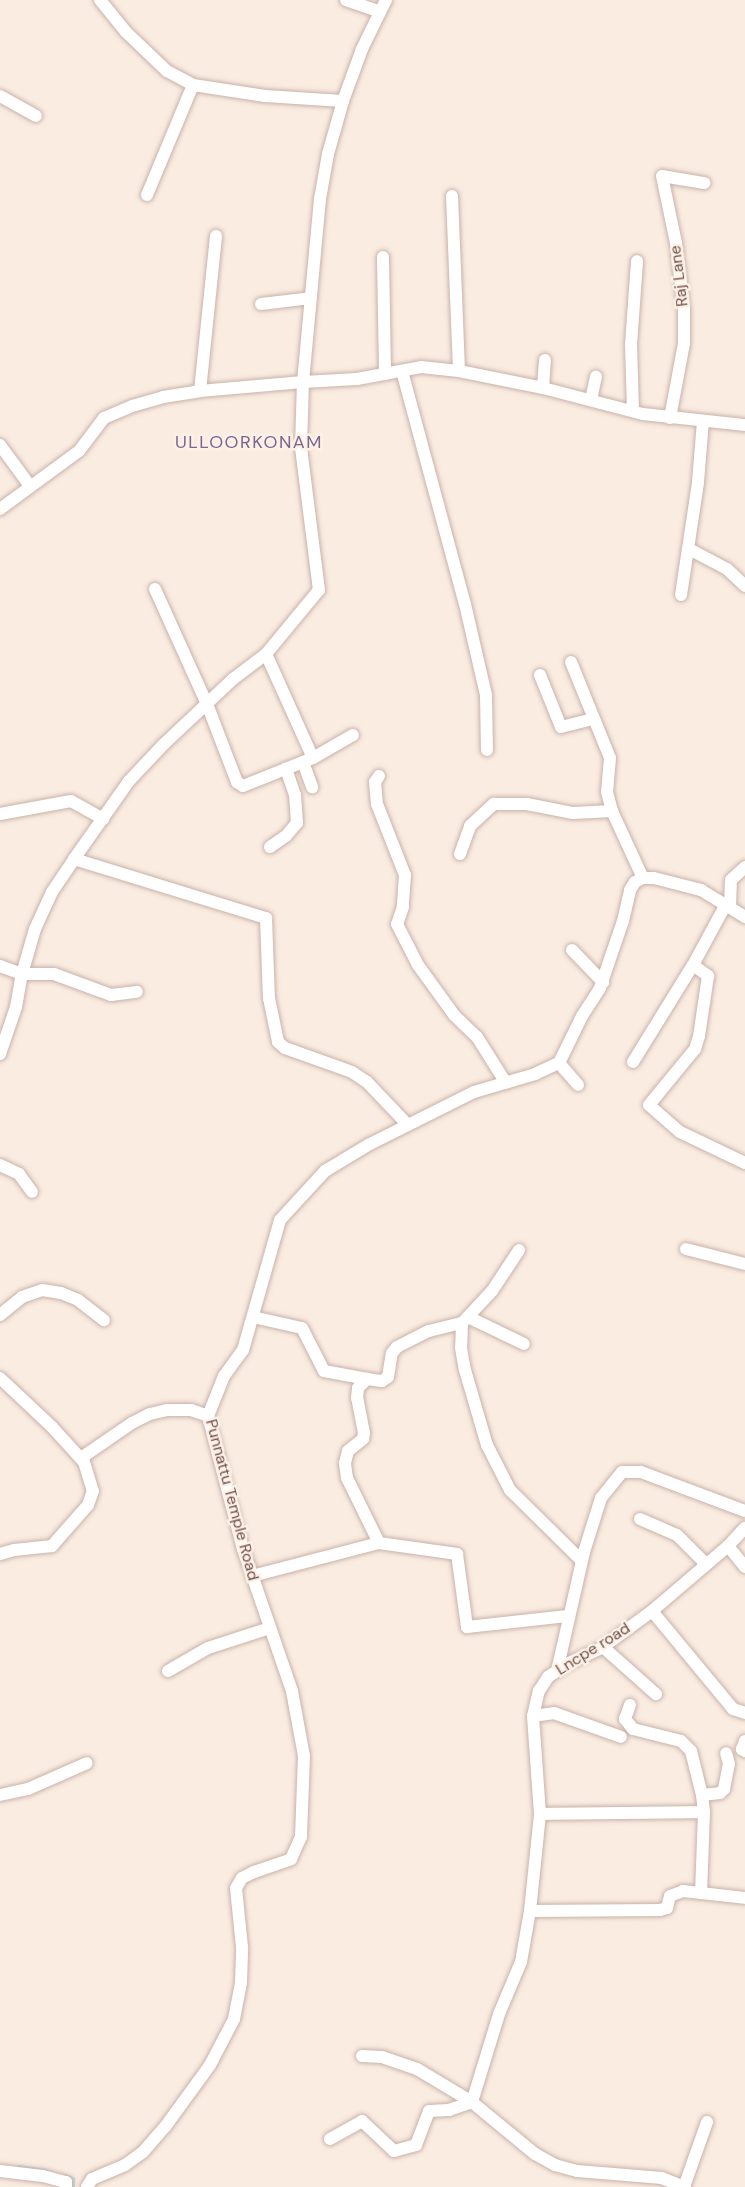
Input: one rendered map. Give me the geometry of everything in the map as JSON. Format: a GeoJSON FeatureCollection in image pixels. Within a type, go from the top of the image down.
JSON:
{"type":"FeatureCollection","features":[{"type":"Feature","properties":{"kind":"street"},"geometry":{"type":"LineString","coordinates":[[100,0],[126,32],[167,71],[193,85],[265,96],[343,101]]}},
{"type":"Feature","properties":{"kind":"street"},"geometry":{"type":"LineString","coordinates":[[346,0],[380,12]]}},
{"type":"Feature","properties":{"kind":"street"},"geometry":{"type":"LineString","coordinates":[[0,1054],[16,1007],[22,974],[35,929],[52,892],[74,859],[129,781],[207,704],[266,654],[319,590],[301,448],[303,382],[320,199],[328,154],[343,101],[362,50],[386,0]]}},
{"type":"Feature","properties":{"kind":"street"},"geometry":{"type":"LineString","coordinates":[[147,195],[193,85]]}},
{"type":"Feature","properties":{"kind":"street"},"geometry":{"type":"LineString","coordinates":[[0,96],[36,116]]}},
{"type":"Feature","properties":{"kind":"street","name":"Raj Lane"},"geometry":{"type":"LineString","coordinates":[[670,418],[684,343],[684,310],[676,243],[662,176],[704,183]]}},
{"type":"Feature","properties":{"kind":"street"},"geometry":{"type":"LineString","coordinates":[[452,196],[459,371]]}},
{"type":"Feature","properties":{"kind":"street"},"geometry":{"type":"LineString","coordinates":[[200,391],[216,236]]}},
{"type":"Feature","properties":{"kind":"street"},"geometry":{"type":"LineString","coordinates":[[383,257],[385,374]]}},
{"type":"Feature","properties":{"kind":"street"},"geometry":{"type":"LineString","coordinates":[[633,411],[631,345],[637,261]]}},
{"type":"Feature","properties":{"kind":"street"},"geometry":{"type":"LineString","coordinates":[[261,304],[311,298]]}},
{"type":"Feature","properties":{"kind":"street"},"geometry":{"type":"LineString","coordinates":[[543,388],[545,360]]}},
{"type":"Feature","properties":{"kind":"street"},"geometry":{"type":"LineString","coordinates":[[0,509],[80,451],[104,418],[153,400],[200,391],[357,379],[421,367],[459,371],[543,388],[670,418],[745,425]]}},
{"type":"Feature","properties":{"kind":"street"},"geometry":{"type":"LineString","coordinates":[[402,371],[465,604],[486,695],[487,750]]}},
{"type":"Feature","properties":{"kind":"street"},"geometry":{"type":"LineString","coordinates":[[591,400],[596,377]]}},
{"type":"Feature","properties":{"kind":"street"},"geometry":{"type":"LineString","coordinates":[[681,595],[689,549],[703,421]]}},
{"type":"Feature","properties":{"kind":"street"},"geometry":{"type":"LineString","coordinates":[[0,445],[30,486]]}},
{"type":"Feature","properties":{"kind":"street"},"geometry":{"type":"LineString","coordinates":[[689,549],[727,569],[745,586]]}},
{"type":"Feature","properties":{"kind":"street"},"geometry":{"type":"LineString","coordinates":[[155,589],[207,704],[237,782],[243,786],[286,769],[308,760],[353,735]]}},
{"type":"Feature","properties":{"kind":"street"},"geometry":{"type":"LineString","coordinates":[[266,654],[308,760],[312,787]]}},
{"type":"Feature","properties":{"kind":"street"},"geometry":{"type":"LineString","coordinates":[[571,662],[610,758],[607,783],[612,811],[644,878]]}},
{"type":"Feature","properties":{"kind":"street"},"geometry":{"type":"LineString","coordinates":[[540,675],[561,727],[593,719]]}},
{"type":"Feature","properties":{"kind":"street"},"geometry":{"type":"LineString","coordinates":[[270,847],[286,836],[297,823],[295,795],[286,769]]}},
{"type":"Feature","properties":{"kind":"street"},"geometry":{"type":"LineString","coordinates":[[379,776],[375,782],[377,804],[405,875],[403,907],[397,924],[418,965],[454,1015],[477,1037],[506,1083]]}},
{"type":"Feature","properties":{"kind":"street"},"geometry":{"type":"LineString","coordinates":[[0,814],[71,801],[104,819]]}},
{"type":"Feature","properties":{"kind":"street"},"geometry":{"type":"LineString","coordinates":[[460,854],[470,826],[494,804],[527,804],[573,813],[612,811]]}},
{"type":"Feature","properties":{"kind":"street"},"geometry":{"type":"LineString","coordinates":[[74,859],[266,918],[269,998],[278,1042],[285,1048],[352,1072],[368,1082],[408,1125]]}},
{"type":"Feature","properties":{"kind":"street"},"geometry":{"type":"LineString","coordinates":[[633,1062],[727,907],[731,880],[745,867]]}},
{"type":"Feature","properties":{"kind":"street"},"geometry":{"type":"LineString","coordinates":[[578,1084],[559,1063],[603,982],[623,921],[630,890],[635,882],[644,878],[701,890],[745,917]]}},
{"type":"Feature","properties":{"kind":"street"},"geometry":{"type":"LineString","coordinates":[[572,950],[603,982]]}},
{"type":"Feature","properties":{"kind":"street"},"geometry":{"type":"LineString","coordinates":[[693,965],[708,976],[695,1049],[649,1105],[680,1132],[745,1163]]}},
{"type":"Feature","properties":{"kind":"street"},"geometry":{"type":"LineString","coordinates":[[0,966],[22,974],[54,974],[111,995],[137,992]]}},
{"type":"Feature","properties":{"kind":"street","name":"Punnattu Temple Road"},"geometry":{"type":"LineString","coordinates":[[87,2187],[92,2179],[125,2165],[143,2152],[165,2127],[210,2065],[234,2019],[243,1965],[236,1888],[242,1878],[291,1859],[297,1851],[302,1827],[304,1756],[292,1691],[252,1576],[208,1416],[224,1376],[243,1350],[280,1220],[325,1171],[474,1092],[551,1069],[559,1063]]}},
{"type":"Feature","properties":{"kind":"street"},"geometry":{"type":"LineString","coordinates":[[0,1166],[19,1174],[32,1192]]}},
{"type":"Feature","properties":{"kind":"street"},"geometry":{"type":"LineString","coordinates":[[686,1249],[745,1264]]}},
{"type":"Feature","properties":{"kind":"street"},"geometry":{"type":"LineString","coordinates":[[253,1317],[302,1329],[324,1371],[382,1381],[388,1377],[392,1353],[397,1347],[429,1331],[465,1320],[492,1291],[519,1250]]}},
{"type":"Feature","properties":{"kind":"street"},"geometry":{"type":"LineString","coordinates":[[0,1315],[22,1297],[42,1290],[61,1293],[78,1300],[104,1320]]}},
{"type":"Feature","properties":{"kind":"street"},"geometry":{"type":"LineString","coordinates":[[465,1320],[524,1344]]}},
{"type":"Feature","properties":{"kind":"street"},"geometry":{"type":"LineString","coordinates":[[465,1320],[461,1348],[465,1370],[487,1445],[510,1490],[581,1560]]}},
{"type":"Feature","properties":{"kind":"street"},"geometry":{"type":"LineString","coordinates":[[0,1378],[81,1458],[92,1479],[93,1491],[87,1505],[52,1546],[14,1550],[0,1554]]}},
{"type":"Feature","properties":{"kind":"street"},"geometry":{"type":"LineString","coordinates":[[367,1379],[358,1388],[357,1398],[364,1433],[363,1439],[348,1451],[345,1463],[348,1478],[380,1543]]}},
{"type":"Feature","properties":{"kind":"street"},"geometry":{"type":"LineString","coordinates":[[81,1458],[132,1423],[150,1414],[168,1410],[191,1410],[208,1416]]}},
{"type":"Feature","properties":{"kind":"street"},"geometry":{"type":"LineString","coordinates":[[557,1671],[567,1616],[581,1560],[601,1498],[622,1472],[641,1472],[745,1511]]}},
{"type":"Feature","properties":{"kind":"street"},"geometry":{"type":"LineString","coordinates":[[640,1519],[677,1535],[706,1564]]}},
{"type":"Feature","properties":{"kind":"street","name":"Lncpe road"},"geometry":{"type":"LineString","coordinates":[[472,2102],[499,2014],[521,1962],[530,1911],[540,1814],[533,1716],[538,1691],[548,1677],[603,1647],[652,1611],[728,1546],[745,1528]]}},
{"type":"Feature","properties":{"kind":"street"},"geometry":{"type":"LineString","coordinates":[[252,1576],[380,1543],[457,1554],[467,1627],[567,1616]]}},
{"type":"Feature","properties":{"kind":"street"},"geometry":{"type":"LineString","coordinates":[[728,1546],[745,1567]]}},
{"type":"Feature","properties":{"kind":"street"},"geometry":{"type":"LineString","coordinates":[[652,1611],[733,1709],[745,1713]]}},
{"type":"Feature","properties":{"kind":"street"},"geometry":{"type":"LineString","coordinates":[[168,1671],[208,1647],[270,1628]]}},
{"type":"Feature","properties":{"kind":"street"},"geometry":{"type":"LineString","coordinates":[[603,1647],[656,1694]]}},
{"type":"Feature","properties":{"kind":"street"},"geometry":{"type":"LineString","coordinates":[[630,1705],[625,1719],[633,1730],[687,1744],[691,1751],[704,1812],[701,1893]]}},
{"type":"Feature","properties":{"kind":"street"},"geometry":{"type":"LineString","coordinates":[[533,1716],[554,1713],[621,1737]]}},
{"type":"Feature","properties":{"kind":"street"},"geometry":{"type":"LineString","coordinates":[[745,1741],[742,1749],[745,1751]]}},
{"type":"Feature","properties":{"kind":"street"},"geometry":{"type":"LineString","coordinates":[[702,1795],[720,1793],[724,1789],[729,1764],[726,1753]]}},
{"type":"Feature","properties":{"kind":"street"},"geometry":{"type":"LineString","coordinates":[[0,1795],[28,1789],[87,1763]]}},
{"type":"Feature","properties":{"kind":"street"},"geometry":{"type":"LineString","coordinates":[[540,1814],[704,1812]]}},
{"type":"Feature","properties":{"kind":"street"},"geometry":{"type":"LineString","coordinates":[[530,1911],[660,1910],[667,1908],[670,1896],[675,1892],[745,1898]]}},
{"type":"Feature","properties":{"kind":"street"},"geometry":{"type":"LineString","coordinates":[[362,2056],[382,2057],[417,2069],[472,2102],[535,2154],[555,2165],[577,2171],[662,2178],[685,2187],[707,2122]]}},
{"type":"Feature","properties":{"kind":"street"},"geometry":{"type":"LineString","coordinates":[[330,2139],[362,2121],[394,2151],[416,2145],[429,2111],[449,2110],[472,2102]]}},
{"type":"Feature","properties":{"kind":"street"},"geometry":{"type":"LineString","coordinates":[[0,2171],[43,2176],[66,2182],[66,2187]]}},
{"type":"Feature","properties":{"kind":"waterway"},"geometry":{"type":"LineString","coordinates":[[19,2167],[47,2171]]}},
{"type":"Feature","properties":{"kind":"waterway"},"geometry":{"type":"LineString","coordinates":[[66,2176],[73,2179],[73,2187]]}},
{"type":"Feature","properties":{"kind":"district","name":"ULLOORKONAM"},"geometry":{"type":"Point","coordinates":[249,442]}}]}
